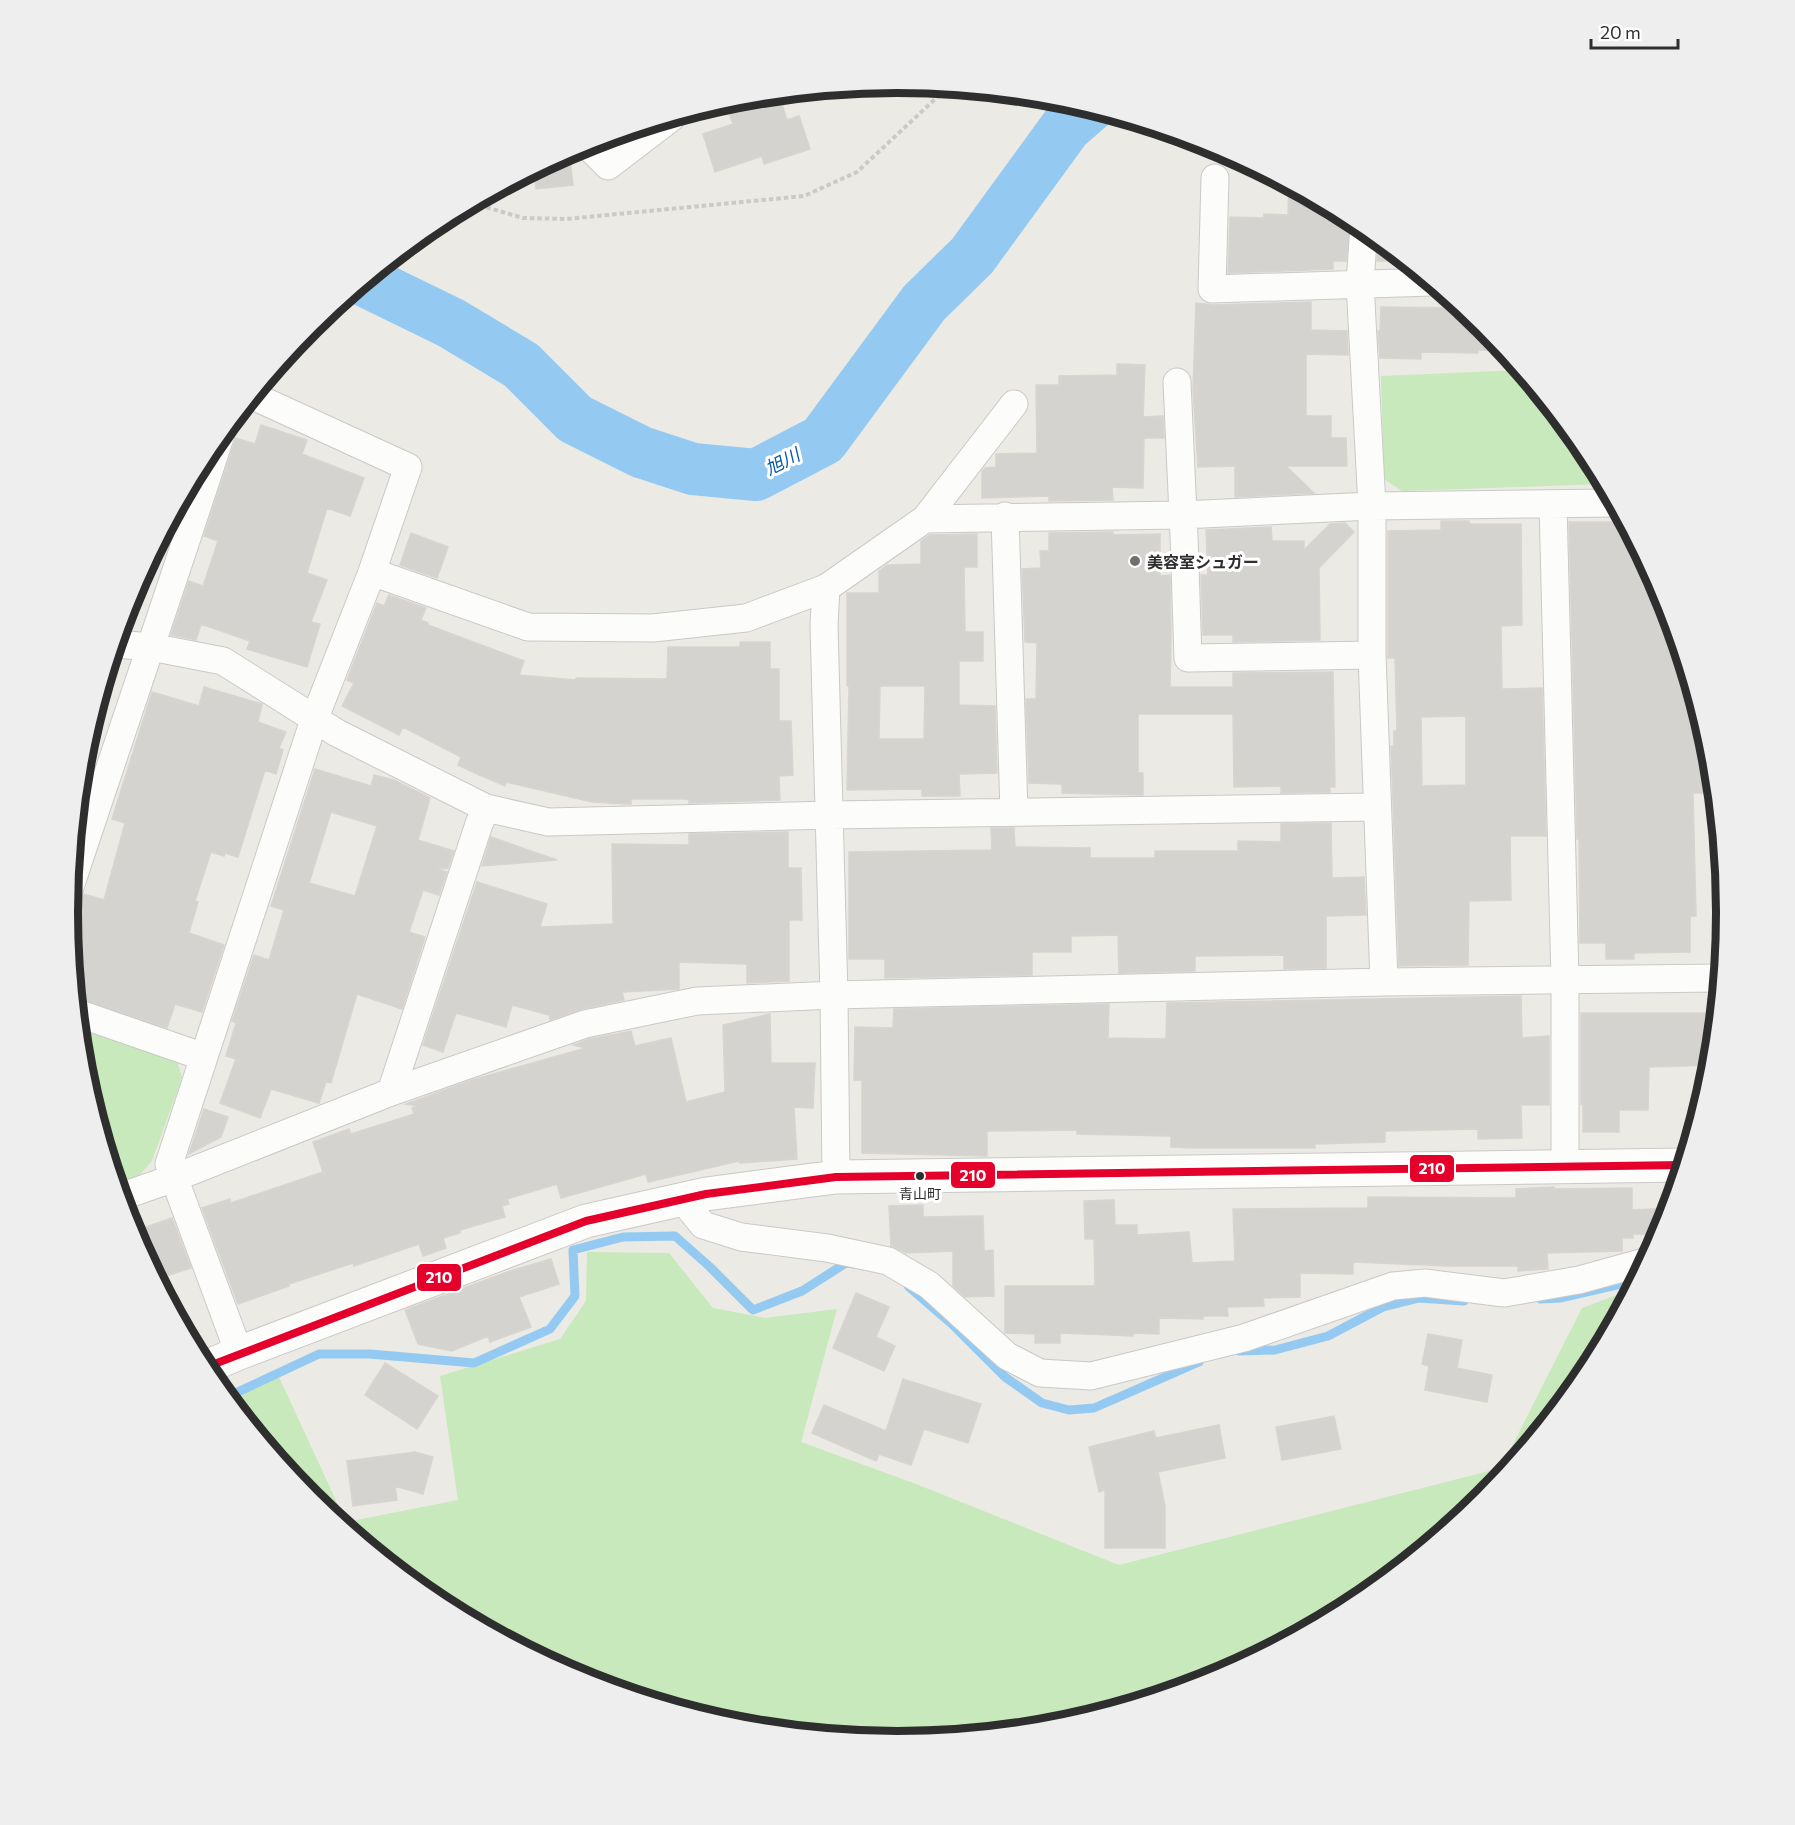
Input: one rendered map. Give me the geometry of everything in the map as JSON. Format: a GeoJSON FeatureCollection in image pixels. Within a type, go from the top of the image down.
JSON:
{"type":"FeatureCollection","features":[{"type":"Feature","properties":{"kind":"street"},"geometry":{"type":"LineString","coordinates":[[593,151],[608,166],[656,130]]}},
{"type":"Feature","properties":{"kind":"street"},"geometry":{"type":"LineString","coordinates":[[1215,178],[1212,289],[1421,282]]}},
{"type":"Feature","properties":{"kind":"street"},"geometry":{"type":"LineString","coordinates":[[1363,238],[1360,283],[1372,506],[1372,655],[1384,982]]}},
{"type":"Feature","properties":{"kind":"street"},"geometry":{"type":"LineString","coordinates":[[1176,382],[1188,658],[1372,655]]}},
{"type":"Feature","properties":{"kind":"street"},"geometry":{"type":"LineString","coordinates":[[239,1353],[169,1164],[314,720],[372,572],[408,467],[259,399]]}},
{"type":"Feature","properties":{"kind":"street"},"geometry":{"type":"LineString","coordinates":[[372,572],[528,627],[652,628],[746,618],[826,588],[925,519],[1014,404]]}},
{"type":"Feature","properties":{"kind":"street"},"geometry":{"type":"LineString","coordinates":[[80,857],[210,466]]}},
{"type":"Feature","properties":{"kind":"street"},"geometry":{"type":"LineString","coordinates":[[925,519],[1182,515],[1372,506],[1607,503]]}},
{"type":"Feature","properties":{"kind":"street"},"geometry":{"type":"LineString","coordinates":[[1553,504],[1565,981],[1565,1168]]}},
{"type":"Feature","properties":{"kind":"street"},"geometry":{"type":"LineString","coordinates":[[1005,516],[1014,812]]}},
{"type":"Feature","properties":{"kind":"street"},"geometry":{"type":"LineString","coordinates":[[826,588],[824,625],[834,995],[836,1177]]}},
{"type":"Feature","properties":{"kind":"street"},"geometry":{"type":"LineString","coordinates":[[123,645],[151,647],[223,661],[314,720],[486,808],[548,822],[830,815],[1376,807]]}},
{"type":"Feature","properties":{"kind":"street"},"geometry":{"type":"LineString","coordinates":[[391,1092],[486,808]]}},
{"type":"Feature","properties":{"kind":"street"},"geometry":{"type":"LineString","coordinates":[[128,1194],[391,1092],[585,1024],[697,1001],[834,995],[1384,982],[1714,978]]}},
{"type":"Feature","properties":{"kind":"street"},"geometry":{"type":"LineString","coordinates":[[85,1016],[204,1057]]}},
{"type":"Feature","properties":{"kind":"street"},"geometry":{"type":"LineString","coordinates":[[214,1364],[586,1221],[706,1194],[836,1177],[1677,1165]]}},
{"type":"Feature","properties":{"kind":"street"},"geometry":{"type":"LineString","coordinates":[[682,1199],[703,1225],[732,1234],[827,1248],[888,1261],[929,1285],[1007,1356],[1040,1373],[1091,1376],[1245,1338],[1393,1286],[1425,1283],[1504,1293],[1579,1280],[1637,1264]]}},
{"type":"Feature","properties":{"kind":"path"},"geometry":{"type":"LineString","coordinates":[[482,207],[523,218],[566,219],[804,196],[857,172],[940,95]]}},
{"type":"Feature","properties":{"kind":"green space"},"geometry":{"type":"Polygon","coordinates":[[[1512,370],[1548,414],[1596,484],[1402,491],[1384,479],[1381,376],[1512,370]]]}},
{"type":"Feature","properties":{"kind":"green space"},"geometry":{"type":"Polygon","coordinates":[[[87,1029],[177,1061],[182,1078],[152,1161],[134,1181],[124,1184],[121,1176],[106,1125],[87,1029]]]}},
{"type":"Feature","properties":{"kind":"green space"},"geometry":{"type":"Polygon","coordinates":[[[587,1252],[669,1253],[713,1308],[765,1318],[837,1309],[801,1442],[916,1484],[1119,1565],[1499,1468],[1438,1529],[1353,1594],[1260,1647],[1211,1670],[1161,1689],[1057,1716],[1004,1725],[951,1730],[898,1732],[844,1730],[791,1725],[738,1716],[634,1689],[584,1670],[535,1647],[442,1594],[399,1563],[349,1521],[458,1500],[440,1376],[560,1339],[586,1301],[587,1252]]]}},
{"type":"Feature","properties":{"kind":"green space"},"geometry":{"type":"Polygon","coordinates":[[[1622,1293],[1579,1368],[1548,1411],[1502,1465],[1582,1308],[1622,1293]]]}},
{"type":"Feature","properties":{"kind":"green space"},"geometry":{"type":"Polygon","coordinates":[[[278,1375],[343,1516],[281,1453],[234,1393],[278,1375]]]}},
{"type":"Feature","properties":{"kind":"building"},"geometry":{"type":"Polygon","coordinates":[[[781,102],[787,120],[799,116],[810,149],[764,164],[762,156],[715,172],[703,134],[733,124],[728,111],[781,102]]]}},
{"type":"Feature","properties":{"kind":"building"},"geometry":{"type":"Polygon","coordinates":[[[570,161],[573,185],[536,189],[535,178],[570,161]]]}},
{"type":"Feature","properties":{"kind":"building"},"geometry":{"type":"Polygon","coordinates":[[[1289,193],[1350,229],[1346,261],[1333,261],[1333,269],[1228,273],[1230,217],[1264,218],[1264,214],[1288,215],[1289,193]]]}},
{"type":"Feature","properties":{"kind":"building"},"geometry":{"type":"Polygon","coordinates":[[[1378,249],[1395,261],[1377,261],[1378,249]]]}},
{"type":"Feature","properties":{"kind":"building"},"geometry":{"type":"Polygon","coordinates":[[[1311,302],[1311,330],[1347,331],[1348,355],[1306,354],[1306,416],[1331,416],[1331,438],[1346,438],[1347,466],[1286,466],[1314,493],[1235,497],[1235,466],[1198,467],[1193,389],[1196,303],[1213,305],[1311,302]]]}},
{"type":"Feature","properties":{"kind":"building"},"geometry":{"type":"Polygon","coordinates":[[[1381,307],[1450,308],[1494,351],[1478,350],[1478,353],[1421,352],[1421,359],[1380,358],[1378,331],[1380,331],[1381,307]]]}},
{"type":"Feature","properties":{"kind":"building"},"geometry":{"type":"Polygon","coordinates":[[[1117,364],[1145,365],[1143,417],[1163,416],[1164,438],[1144,438],[1143,488],[1112,487],[1113,500],[1049,501],[1049,496],[982,498],[982,471],[985,468],[996,467],[996,454],[1037,453],[1036,385],[1059,385],[1059,376],[1117,375],[1117,364]]]}},
{"type":"Feature","properties":{"kind":"building"},"geometry":{"type":"Polygon","coordinates":[[[261,425],[307,440],[302,454],[364,478],[350,516],[327,508],[307,573],[327,580],[311,622],[320,624],[307,667],[247,649],[250,641],[201,624],[196,640],[171,635],[189,581],[203,586],[218,541],[204,536],[236,438],[255,444],[261,425]]]}},
{"type":"Feature","properties":{"kind":"building"},"geometry":{"type":"Polygon","coordinates":[[[1441,521],[1469,521],[1469,524],[1521,524],[1522,625],[1501,626],[1502,689],[1542,688],[1546,836],[1510,836],[1511,900],[1469,901],[1468,965],[1399,966],[1391,746],[1394,746],[1394,731],[1397,731],[1395,658],[1388,658],[1388,531],[1441,530],[1441,521]],[[1466,716],[1421,717],[1422,786],[1466,785],[1466,716]]]}},
{"type":"Feature","properties":{"kind":"building"},"geometry":{"type":"Polygon","coordinates":[[[1569,522],[1617,522],[1655,599],[1674,649],[1689,700],[1708,793],[1693,793],[1696,916],[1690,916],[1690,952],[1634,953],[1634,959],[1606,959],[1606,943],[1580,943],[1579,839],[1577,839],[1569,522]]]}},
{"type":"Feature","properties":{"kind":"building"},"geometry":{"type":"Polygon","coordinates":[[[1345,523],[1354,532],[1319,568],[1320,640],[1233,642],[1233,635],[1203,635],[1201,575],[1208,575],[1206,530],[1271,527],[1272,541],[1304,541],[1304,550],[1330,524],[1345,523]]]}},
{"type":"Feature","properties":{"kind":"building"},"geometry":{"type":"Polygon","coordinates":[[[1113,532],[1113,535],[1160,534],[1160,576],[1170,575],[1170,687],[1233,687],[1233,673],[1333,672],[1335,787],[1330,787],[1330,792],[1281,793],[1281,786],[1234,787],[1233,714],[1138,714],[1138,773],[1143,773],[1143,795],[1062,793],[1062,784],[1029,783],[1026,699],[1036,699],[1037,643],[1025,642],[1022,569],[1041,568],[1040,551],[1049,551],[1049,533],[1113,532]]]}},
{"type":"Feature","properties":{"kind":"building"},"geometry":{"type":"Polygon","coordinates":[[[411,533],[448,547],[437,578],[400,565],[411,533]]]}},
{"type":"Feature","properties":{"kind":"building"},"geometry":{"type":"Polygon","coordinates":[[[977,534],[977,567],[964,567],[965,632],[983,632],[983,661],[959,661],[959,705],[995,706],[997,773],[959,774],[960,796],[922,796],[922,789],[847,790],[849,686],[847,686],[847,593],[879,593],[879,571],[887,565],[921,564],[921,541],[930,535],[977,534]],[[880,686],[879,739],[924,739],[925,686],[880,686]]]}},
{"type":"Feature","properties":{"kind":"building"},"geometry":{"type":"Polygon","coordinates":[[[389,595],[426,608],[421,620],[428,625],[524,661],[519,675],[576,680],[576,678],[667,679],[668,647],[740,647],[740,642],[770,642],[770,669],[779,669],[779,721],[791,721],[793,775],[779,776],[780,800],[689,803],[689,800],[685,799],[631,799],[631,804],[626,804],[592,802],[506,782],[505,786],[475,773],[458,765],[461,757],[403,727],[399,735],[342,706],[354,683],[347,680],[377,603],[384,606],[389,595]]]}},
{"type":"Feature","properties":{"kind":"building"},"geometry":{"type":"Polygon","coordinates":[[[204,687],[262,704],[258,722],[286,732],[279,748],[283,750],[276,774],[265,770],[238,857],[211,852],[195,901],[198,902],[189,933],[224,945],[202,1012],[175,1004],[167,1028],[83,1000],[78,899],[84,894],[104,900],[125,823],[112,819],[152,692],[199,706],[204,687]]]}},
{"type":"Feature","properties":{"kind":"building"},"geometry":{"type":"Polygon","coordinates":[[[315,769],[371,786],[374,775],[394,780],[430,798],[418,840],[454,851],[448,868],[437,869],[447,872],[439,895],[423,890],[409,932],[425,937],[402,1009],[357,994],[331,1083],[326,1082],[319,1103],[271,1089],[260,1118],[220,1103],[236,1059],[226,1056],[236,1023],[232,1021],[254,955],[269,960],[284,910],[271,906],[315,769]],[[331,812],[309,883],[355,896],[377,826],[331,812]]]}},
{"type":"Feature","properties":{"kind":"building"},"geometry":{"type":"Polygon","coordinates":[[[1331,823],[1332,878],[1364,877],[1366,915],[1326,916],[1326,968],[1284,969],[1284,955],[1195,956],[1195,971],[1119,973],[1118,935],[1071,936],[1071,952],[1032,952],[1032,975],[885,978],[885,959],[849,959],[849,852],[992,850],[991,828],[1014,828],[1015,847],[1090,848],[1090,858],[1155,858],[1155,851],[1238,851],[1238,841],[1281,842],[1281,824],[1331,823]]]}},
{"type":"Feature","properties":{"kind":"building"},"geometry":{"type":"Polygon","coordinates":[[[788,832],[788,868],[801,868],[802,920],[789,920],[789,981],[747,983],[747,964],[679,962],[679,989],[622,992],[624,1000],[582,1009],[550,1020],[549,1015],[512,1005],[506,1027],[456,1013],[443,1052],[423,1045],[477,882],[547,904],[540,927],[613,924],[612,844],[689,845],[689,834],[788,832]]]}},
{"type":"Feature","properties":{"kind":"building"},"geometry":{"type":"Polygon","coordinates":[[[491,837],[557,860],[482,866],[491,837]]]}},
{"type":"Feature","properties":{"kind":"building"},"geometry":{"type":"Polygon","coordinates":[[[1521,996],[1522,1038],[1549,1036],[1549,1105],[1521,1105],[1522,1138],[1478,1139],[1478,1129],[1385,1131],[1385,1142],[1315,1144],[1315,1148],[1193,1148],[1171,1147],[1171,1136],[1077,1134],[1077,1130],[987,1131],[987,1156],[862,1153],[862,1080],[854,1080],[855,1027],[893,1028],[894,1009],[1109,1004],[1108,1038],[1166,1039],[1167,1003],[1521,996]]]}},
{"type":"Feature","properties":{"kind":"building"},"geometry":{"type":"Polygon","coordinates":[[[1581,1013],[1711,1013],[1702,1065],[1649,1067],[1648,1110],[1619,1110],[1619,1132],[1583,1132],[1583,1104],[1581,1104],[1581,1013]]]}},
{"type":"Feature","properties":{"kind":"building"},"geometry":{"type":"Polygon","coordinates":[[[770,1014],[771,1063],[815,1063],[813,1108],[794,1107],[797,1159],[740,1163],[739,1161],[648,1182],[646,1174],[561,1198],[557,1184],[507,1199],[509,1204],[502,1206],[505,1217],[460,1230],[460,1233],[443,1238],[446,1248],[423,1256],[419,1244],[354,1266],[353,1263],[289,1284],[289,1286],[238,1304],[202,1208],[230,1199],[231,1203],[323,1172],[313,1142],[349,1129],[351,1134],[414,1114],[412,1108],[417,1106],[406,1104],[472,1080],[586,1048],[573,1045],[589,1039],[631,1031],[635,1046],[671,1038],[686,1102],[725,1092],[723,1025],[770,1014]]]}},
{"type":"Feature","properties":{"kind":"building"},"geometry":{"type":"Polygon","coordinates":[[[204,1109],[228,1117],[221,1137],[189,1154],[204,1109]]]}},
{"type":"Feature","properties":{"kind":"building"},"geometry":{"type":"Polygon","coordinates":[[[1632,1188],[1632,1210],[1662,1208],[1651,1234],[1633,1234],[1633,1238],[1622,1238],[1622,1251],[1547,1253],[1548,1269],[1518,1271],[1518,1266],[1353,1262],[1353,1274],[1300,1273],[1300,1297],[1263,1298],[1264,1306],[1227,1307],[1228,1316],[1203,1316],[1203,1319],[1159,1318],[1159,1334],[1133,1333],[1133,1336],[1060,1333],[1060,1343],[1035,1343],[1035,1334],[1005,1333],[1005,1286],[1095,1286],[1094,1239],[1085,1239],[1084,1201],[1114,1200],[1115,1225],[1137,1225],[1137,1235],[1189,1232],[1192,1263],[1235,1261],[1233,1209],[1368,1208],[1368,1197],[1516,1198],[1516,1189],[1632,1188]]]}},
{"type":"Feature","properties":{"kind":"building"},"geometry":{"type":"Polygon","coordinates":[[[923,1205],[923,1217],[983,1216],[984,1251],[993,1250],[994,1296],[965,1297],[953,1286],[953,1251],[906,1253],[891,1246],[889,1206],[923,1205]]]}},
{"type":"Feature","properties":{"kind":"building"},"geometry":{"type":"Polygon","coordinates":[[[172,1218],[191,1268],[164,1277],[141,1229],[172,1218]]]}},
{"type":"Feature","properties":{"kind":"building"},"geometry":{"type":"Polygon","coordinates":[[[551,1259],[559,1284],[519,1297],[531,1327],[490,1342],[488,1336],[452,1351],[418,1344],[405,1310],[510,1271],[551,1259]]]}},
{"type":"Feature","properties":{"kind":"building"},"geometry":{"type":"Polygon","coordinates":[[[856,1293],[889,1307],[876,1337],[895,1346],[884,1371],[833,1348],[856,1293]]]}},
{"type":"Feature","properties":{"kind":"building"},"geometry":{"type":"Polygon","coordinates":[[[1428,1334],[1462,1340],[1457,1368],[1492,1375],[1487,1402],[1425,1390],[1429,1366],[1422,1364],[1428,1334]]]}},
{"type":"Feature","properties":{"kind":"building"},"geometry":{"type":"Polygon","coordinates":[[[385,1363],[438,1396],[417,1429],[365,1395],[385,1363]]]}},
{"type":"Feature","properties":{"kind":"building"},"geometry":{"type":"Polygon","coordinates":[[[903,1379],[981,1404],[968,1443],[924,1429],[911,1465],[879,1454],[876,1461],[812,1433],[824,1405],[886,1431],[903,1379]]]}},
{"type":"Feature","properties":{"kind":"building"},"geometry":{"type":"Polygon","coordinates":[[[1334,1416],[1341,1449],[1282,1460],[1276,1427],[1334,1416]]]}},
{"type":"Feature","properties":{"kind":"building"},"geometry":{"type":"Polygon","coordinates":[[[1219,1425],[1225,1458],[1158,1472],[1165,1506],[1165,1548],[1105,1548],[1105,1490],[1099,1492],[1089,1447],[1154,1431],[1156,1438],[1219,1425]]]}},
{"type":"Feature","properties":{"kind":"building"},"geometry":{"type":"Polygon","coordinates":[[[415,1452],[433,1457],[423,1494],[395,1486],[397,1500],[353,1506],[347,1461],[415,1452]]]}},
{"type":"Feature","properties":{"kind":"waterway","name":"旭川"},"geometry":{"type":"LineString","coordinates":[[372,284],[451,323],[521,365],[575,419],[641,452],[693,469],[756,475],[823,440],[924,303],[972,256],[1066,127],[1081,114]]}},
{"type":"Feature","properties":{"kind":"waterway"},"geometry":{"type":"LineString","coordinates":[[234,1394],[319,1354],[370,1354],[474,1363],[550,1329],[575,1296],[573,1250],[623,1237],[675,1236],[753,1310],[802,1291],[846,1263],[854,1264]]}},
{"type":"Feature","properties":{"kind":"waterway"},"geometry":{"type":"LineString","coordinates":[[1540,1299],[1560,1298],[1628,1282]]}},
{"type":"Feature","properties":{"kind":"waterway"},"geometry":{"type":"LineString","coordinates":[[908,1286],[952,1324],[1005,1377],[1042,1403],[1069,1410],[1094,1408],[1199,1362]]}},
{"type":"Feature","properties":{"kind":"waterway"},"geometry":{"type":"LineString","coordinates":[[1239,1351],[1275,1350],[1328,1336],[1383,1307],[1419,1298],[1464,1301]]}},
{"type":"Feature","properties":{"kind":"transit line","name":"210"},"geometry":{"type":"LineString","coordinates":[[214,1364],[586,1221],[706,1194],[836,1177],[1677,1165]]}},
{"type":"Feature","properties":{"kind":"place","name":"美容室シュガー"},"geometry":{"type":"Point","coordinates":[1135,561]}},
{"type":"Feature","properties":{"kind":"place","name":"青山町"},"geometry":{"type":"Point","coordinates":[920,1176]}}]}
